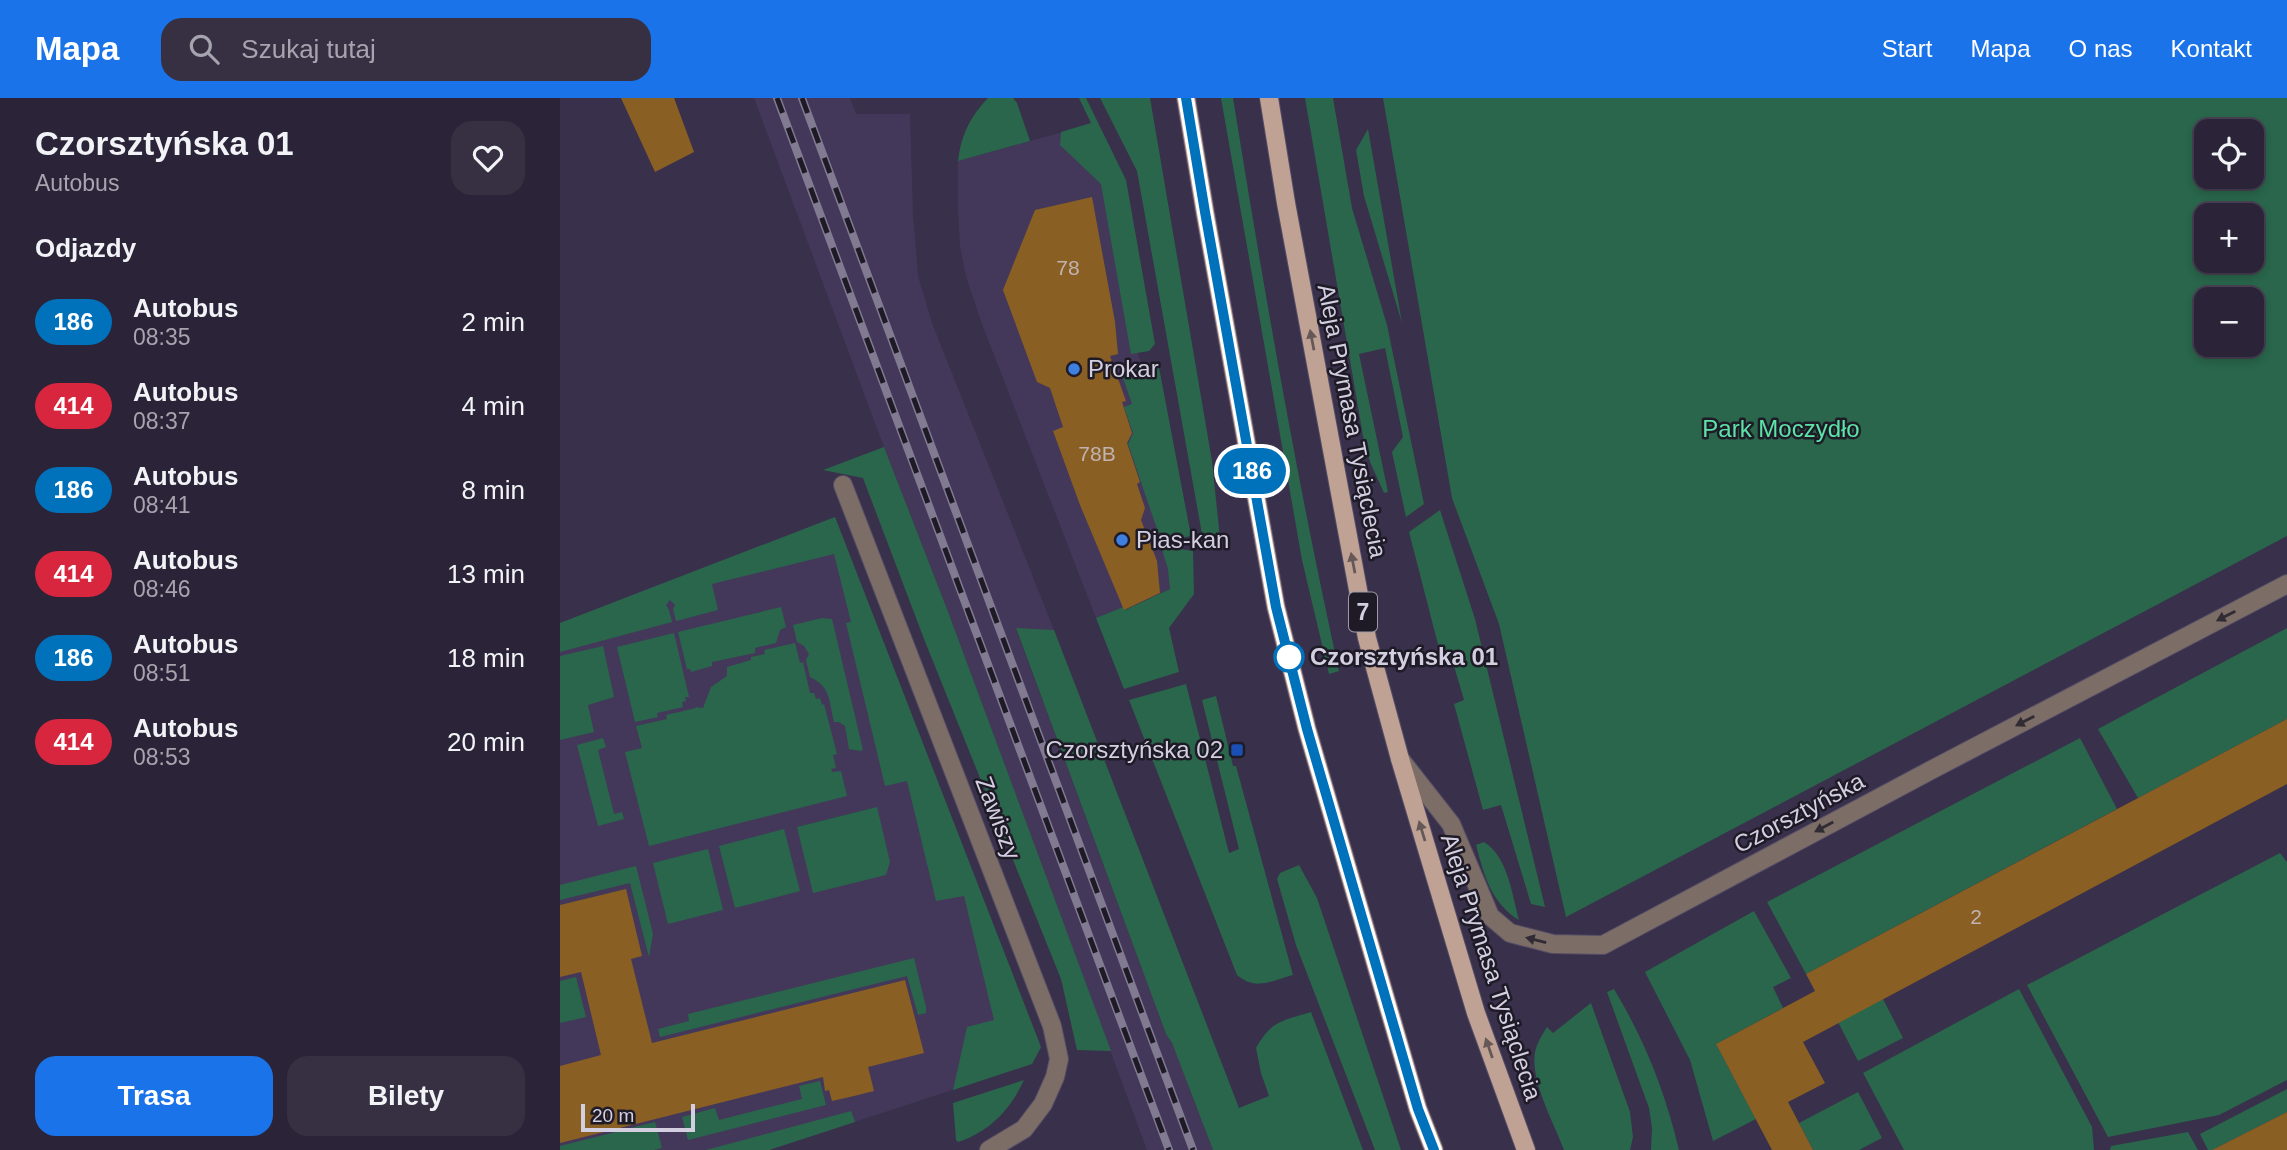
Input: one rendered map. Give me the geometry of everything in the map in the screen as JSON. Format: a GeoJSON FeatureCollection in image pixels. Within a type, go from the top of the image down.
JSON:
{"type":"FeatureCollection","features":[{"type":"Feature","properties":{"kind":"main road"},"geometry":{"type":"LineString","coordinates":[[1186,98],[1276,607],[1307,729],[1418,1109],[1434,1150]]}},
{"type":"Feature","properties":{"kind":"main road","name":"Aleja Prymasa Tysiąclecia"},"geometry":{"type":"LineString","coordinates":[[1269,98],[1367,638],[1476,1013],[1526,1150]]}},
{"type":"Feature","properties":{"kind":"street","name":"Zawiszy"},"geometry":{"type":"LineString","coordinates":[[843,485],[1052,1026],[1059,1059],[1055,1077],[1042,1104],[1024,1129],[989,1150]]}},
{"type":"Feature","properties":{"kind":"street","name":"Czorsztyńska"},"geometry":{"type":"LineString","coordinates":[[1400,759],[1451,824],[1490,916],[1510,933],[1553,944],[1604,945],[2287,584]]}},
{"type":"Feature","properties":{"kind":"shaded area"},"geometry":{"type":"Polygon","coordinates":[[[754,98],[850,98],[856,114],[910,114],[918,276],[932,323],[1056,635],[1016,629],[1166,1034],[1172,1043],[1213,1150],[1147,1150],[754,98]]]}},
{"type":"Feature","properties":{"kind":"shaded area"},"geometry":{"type":"Polygon","coordinates":[[[1092,124],[1138,353],[1179,508],[1174,587],[1124,610],[1123,607],[1096,618],[982,324],[966,276],[960,246],[958,207],[958,161],[1092,124]]]}},
{"type":"Feature","properties":{"kind":"shaded area"},"geometry":{"type":"Polygon","coordinates":[[[835,517],[1041,1047],[1032,1064],[769,1150],[560,1150],[560,623],[835,517]]]}},
{"type":"Feature","properties":{"kind":"green space"},"geometry":{"type":"Polygon","coordinates":[[[988,98],[1013,98],[1030,141],[958,161],[967,127],[988,98]]]}},
{"type":"Feature","properties":{"kind":"green space"},"geometry":{"type":"Polygon","coordinates":[[[1079,98],[1086,98],[1126,180],[1155,344],[1149,351],[1131,354],[1101,184],[1060,145],[1061,132],[1091,123],[1079,98]]]}},
{"type":"Feature","properties":{"kind":"green space"},"geometry":{"type":"Polygon","coordinates":[[[1100,98],[1150,98],[1212,461],[1220,538],[1206,540],[1202,534],[1137,171],[1100,98]]]}},
{"type":"Feature","properties":{"kind":"green space"},"geometry":{"type":"Polygon","coordinates":[[[1221,98],[1233,98],[1282,385],[1339,671],[1329,674],[1302,560],[1221,98]]]}},
{"type":"Feature","properties":{"kind":"green space"},"geometry":{"type":"Polygon","coordinates":[[[1305,98],[1333,98],[1352,208],[1387,325],[1424,504],[1406,517],[1392,452],[1403,437],[1385,348],[1359,354],[1388,492],[1384,493],[1370,462],[1363,436],[1305,98]]]}},
{"type":"Feature","properties":{"kind":"green space","name":"Park Moczydło"},"geometry":{"type":"Polygon","coordinates":[[[1383,98],[2287,98],[2287,536],[1566,917],[1499,624],[1452,498],[1383,98]]]}},
{"type":"Feature","properties":{"kind":"green space"},"geometry":{"type":"Polygon","coordinates":[[[1368,129],[1402,323],[1364,196],[1356,150],[1368,129]]]}},
{"type":"Feature","properties":{"kind":"green space"},"geometry":{"type":"Polygon","coordinates":[[[1158,362],[1191,536],[1177,539],[1158,532],[1128,444],[1133,433],[1124,407],[1132,404],[1121,372],[1141,364],[1158,362]]]}},
{"type":"Feature","properties":{"kind":"green space"},"geometry":{"type":"Polygon","coordinates":[[[884,447],[1111,1051],[1077,1050],[1061,979],[924,639],[863,478],[823,470],[884,447]]]}},
{"type":"Feature","properties":{"kind":"green space"},"geometry":{"type":"Polygon","coordinates":[[[1440,510],[1475,619],[1545,907],[1531,904],[1501,805],[1483,810],[1454,704],[1464,700],[1452,659],[1442,660],[1409,532],[1440,510]]]}},
{"type":"Feature","properties":{"kind":"green space"},"geometry":{"type":"Polygon","coordinates":[[[835,517],[1041,1047],[1032,1064],[953,1090],[967,1027],[994,1020],[964,896],[936,901],[907,781],[885,786],[846,623],[851,622],[834,554],[712,584],[718,610],[676,621],[673,609],[675,605],[670,600],[666,605],[672,622],[560,652],[560,623],[835,517]]]}},
{"type":"Feature","properties":{"kind":"green space"},"geometry":{"type":"Polygon","coordinates":[[[1161,546],[1193,551],[1194,594],[1169,628],[1179,672],[1124,689],[1096,618],[1123,607],[1125,610],[1170,589],[1168,569],[1161,546]]]}},
{"type":"Feature","properties":{"kind":"green space"},"geometry":{"type":"Polygon","coordinates":[[[781,607],[786,627],[780,630],[776,643],[755,648],[755,653],[712,662],[712,666],[691,672],[687,669],[678,632],[781,607]]]}},
{"type":"Feature","properties":{"kind":"green space"},"geometry":{"type":"Polygon","coordinates":[[[822,618],[832,619],[863,750],[860,751],[849,749],[845,726],[834,722],[826,690],[810,677],[806,660],[809,654],[804,646],[797,642],[793,625],[822,618]]]}},
{"type":"Feature","properties":{"kind":"green space"},"geometry":{"type":"Polygon","coordinates":[[[1016,628],[1054,630],[1239,1108],[1269,1096],[1256,1048],[1267,1032],[1292,1017],[1311,1012],[1363,1150],[1213,1150],[1172,1043],[1166,1034],[1016,628]]]}},
{"type":"Feature","properties":{"kind":"green space"},"geometry":{"type":"Polygon","coordinates":[[[2287,628],[2287,719],[2138,798],[2098,729],[2287,628]]]}},
{"type":"Feature","properties":{"kind":"green space"},"geometry":{"type":"Polygon","coordinates":[[[674,633],[689,697],[685,697],[686,701],[682,702],[683,707],[635,722],[617,647],[674,633]]]}},
{"type":"Feature","properties":{"kind":"green space"},"geometry":{"type":"Polygon","coordinates":[[[795,643],[800,663],[803,662],[810,693],[814,693],[816,699],[820,698],[822,705],[824,704],[837,754],[833,755],[836,768],[831,769],[832,772],[841,771],[847,796],[649,846],[625,752],[642,748],[636,726],[667,719],[666,715],[695,707],[703,708],[711,687],[727,676],[727,667],[765,654],[764,650],[795,643]]]}},
{"type":"Feature","properties":{"kind":"green space"},"geometry":{"type":"Polygon","coordinates":[[[603,646],[614,697],[588,705],[594,732],[560,740],[560,656],[603,646]]]}},
{"type":"Feature","properties":{"kind":"green space"},"geometry":{"type":"Polygon","coordinates":[[[1186,684],[1229,853],[1239,849],[1202,700],[1216,696],[1233,766],[1236,766],[1293,975],[1257,984],[1237,975],[1129,700],[1186,684]]]}},
{"type":"Feature","properties":{"kind":"green space"},"geometry":{"type":"Polygon","coordinates":[[[603,738],[606,747],[598,750],[614,814],[622,812],[624,819],[598,826],[577,745],[603,738]]]}},
{"type":"Feature","properties":{"kind":"green space"},"geometry":{"type":"Polygon","coordinates":[[[2080,738],[2117,809],[1806,974],[1767,902],[2080,738]]]}},
{"type":"Feature","properties":{"kind":"green space"},"geometry":{"type":"Polygon","coordinates":[[[877,807],[890,862],[886,875],[813,893],[797,827],[877,807]]]}},
{"type":"Feature","properties":{"kind":"green space"},"geometry":{"type":"Polygon","coordinates":[[[784,829],[800,891],[735,908],[719,846],[784,829]]]}},
{"type":"Feature","properties":{"kind":"green space"},"geometry":{"type":"Polygon","coordinates":[[[1484,842],[1504,866],[1519,920],[1509,913],[1490,887],[1476,845],[1484,842]]]}},
{"type":"Feature","properties":{"kind":"green space"},"geometry":{"type":"Polygon","coordinates":[[[708,849],[723,910],[668,924],[653,863],[708,849]]]}},
{"type":"Feature","properties":{"kind":"green space"},"geometry":{"type":"Polygon","coordinates":[[[2280,853],[2287,862],[2287,1080],[2219,1115],[2108,1137],[2027,985],[2280,853]]]}},
{"type":"Feature","properties":{"kind":"green space"},"geometry":{"type":"Polygon","coordinates":[[[1299,865],[1317,898],[1401,1150],[1375,1150],[1296,945],[1277,879],[1280,873],[1299,865]]]}},
{"type":"Feature","properties":{"kind":"green space"},"geometry":{"type":"Polygon","coordinates":[[[636,866],[653,934],[649,957],[630,883],[560,900],[560,885],[636,866]]]}},
{"type":"Feature","properties":{"kind":"green space"},"geometry":{"type":"Polygon","coordinates":[[[1754,911],[1791,978],[1773,987],[1783,1008],[1716,1044],[1756,1119],[1713,1141],[1690,1060],[1645,972],[1754,911]]]}},
{"type":"Feature","properties":{"kind":"green space"},"geometry":{"type":"Polygon","coordinates":[[[914,958],[926,1013],[918,1015],[907,976],[660,1037],[658,1029],[689,1021],[688,1014],[914,958]]]}},
{"type":"Feature","properties":{"kind":"green space"},"geometry":{"type":"Polygon","coordinates":[[[576,977],[586,1017],[560,1023],[560,981],[576,977]]]}},
{"type":"Feature","properties":{"kind":"green space"},"geometry":{"type":"Polygon","coordinates":[[[1614,989],[1653,1067],[1679,1150],[1651,1150],[1649,1108],[1607,992],[1614,989]]]}},
{"type":"Feature","properties":{"kind":"green space"},"geometry":{"type":"Polygon","coordinates":[[[2019,989],[2092,1127],[2094,1150],[1904,1150],[1863,1073],[2019,989]]]}},
{"type":"Feature","properties":{"kind":"green space"},"geometry":{"type":"Polygon","coordinates":[[[1883,999],[1903,1038],[1858,1061],[1838,1022],[1883,999]]]}},
{"type":"Feature","properties":{"kind":"green space"},"geometry":{"type":"Polygon","coordinates":[[[1591,1003],[1630,1112],[1633,1137],[1630,1150],[1564,1150],[1539,1089],[1534,1063],[1538,1042],[1543,1033],[1547,1027],[1553,1033],[1591,1003]]]}},
{"type":"Feature","properties":{"kind":"green space"},"geometry":{"type":"Polygon","coordinates":[[[1024,1080],[998,1118],[980,1132],[958,1142],[956,1140],[953,1103],[1024,1080]]]}},
{"type":"Feature","properties":{"kind":"green space"},"geometry":{"type":"Polygon","coordinates":[[[820,1081],[826,1105],[688,1140],[682,1117],[715,1108],[719,1120],[802,1099],[799,1086],[820,1081]]]}},
{"type":"Feature","properties":{"kind":"green space"},"geometry":{"type":"Polygon","coordinates":[[[2287,1089],[2287,1112],[2208,1150],[2200,1134],[2287,1089]]]}},
{"type":"Feature","properties":{"kind":"green space"},"geometry":{"type":"Polygon","coordinates":[[[1858,1092],[1882,1138],[1859,1150],[1813,1150],[1799,1123],[1858,1092]]]}},
{"type":"Feature","properties":{"kind":"green space"},"geometry":{"type":"Polygon","coordinates":[[[851,1111],[855,1122],[769,1150],[706,1150],[851,1111]]]}},
{"type":"Feature","properties":{"kind":"green space"},"geometry":{"type":"Polygon","coordinates":[[[655,1122],[662,1148],[560,1150],[560,1146],[655,1122]]]}},
{"type":"Feature","properties":{"kind":"green space"},"geometry":{"type":"Polygon","coordinates":[[[2188,1132],[2198,1150],[2110,1150],[2111,1146],[2188,1132]]]}},
{"type":"Feature","properties":{"kind":"building"},"geometry":{"type":"Polygon","coordinates":[[[621,98],[674,98],[694,152],[655,172],[621,98]]]}},
{"type":"Feature","properties":{"kind":"building"},"geometry":{"type":"Polygon","coordinates":[[[1092,197],[1115,322],[1118,354],[1110,356],[1126,401],[1122,402],[1132,433],[1127,443],[1140,482],[1137,484],[1145,508],[1141,520],[1157,561],[1160,593],[1124,610],[1080,505],[1053,431],[1063,427],[1050,388],[1037,382],[1003,290],[1035,210],[1092,197]]]}},
{"type":"Feature","properties":{"kind":"building"},"geometry":{"type":"Polygon","coordinates":[[[2287,719],[2287,784],[1803,1042],[1825,1083],[1788,1102],[1813,1150],[1772,1150],[1716,1044],[1815,991],[1806,974],[2287,719]]]}},
{"type":"Feature","properties":{"kind":"building"},"geometry":{"type":"Polygon","coordinates":[[[626,889],[642,956],[631,959],[652,1043],[905,980],[924,1053],[868,1067],[874,1091],[854,1096],[832,1101],[829,1090],[825,1091],[823,1077],[560,1143],[560,1066],[601,1055],[581,972],[560,977],[560,905],[626,889]]]}},
{"type":"Feature","properties":{"kind":"building"},"geometry":{"type":"Polygon","coordinates":[[[2287,1112],[2287,1150],[2212,1150],[2287,1112]]]}},
{"type":"Feature","properties":{"kind":"railway"},"geometry":{"type":"LineString","coordinates":[[777,98],[1169,1150]]}},
{"type":"Feature","properties":{"kind":"railway"},"geometry":{"type":"LineString","coordinates":[[802,98],[1193,1150]]}},
{"type":"Feature","properties":{"kind":"bus line","name":"186"},"geometry":{"type":"LineString","coordinates":[[1186,98],[1276,607],[1307,729],[1418,1109],[1434,1150]]}},
{"type":"Feature","properties":{"kind":"place","name":"Prokar"},"geometry":{"type":"Point","coordinates":[1074,369]}},
{"type":"Feature","properties":{"kind":"place","name":"Pias-kan"},"geometry":{"type":"Point","coordinates":[1122,540]}},
{"type":"Feature","properties":{"kind":"place","name":"Czorsztyńska 01"},"geometry":{"type":"Point","coordinates":[1289,657]}},
{"type":"Feature","properties":{"kind":"place","name":"Czorsztyńska 02"},"geometry":{"type":"Point","coordinates":[1237,750]}}]}
